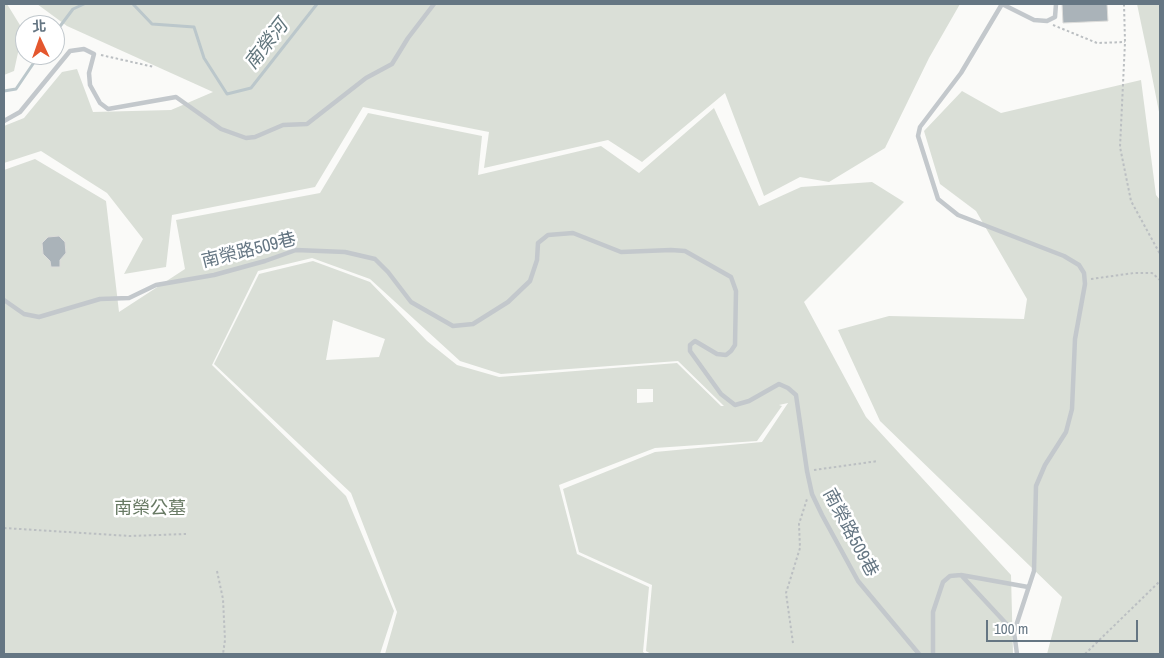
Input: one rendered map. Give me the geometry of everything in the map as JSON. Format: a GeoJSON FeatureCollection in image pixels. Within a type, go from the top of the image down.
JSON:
{"type":"FeatureCollection","features":[{"type":"Feature","properties":{"kind":"lane"},"geometry":{"type":"LineString","coordinates":[[4,121],[20,112],[70,52],[84,49],[94,54],[89,73],[90,85],[100,103],[108,108],[176,97],[221,129],[236,136],[255,137],[283,125],[307,124],[366,78],[392,64],[408,38],[434,4]]}},
{"type":"Feature","properties":{"kind":"lane"},"geometry":{"type":"LineString","coordinates":[[1017,654],[1014,632],[1034,571],[1036,486],[1045,465],[1066,432],[1072,409],[1075,340],[1085,284],[1084,278],[1079,265],[1064,256],[958,215],[938,199],[918,136],[920,127],[961,73],[1002,4],[1034,20],[1046,21],[1055,17],[1056,4]]}},
{"type":"Feature","properties":{"kind":"lane","name":"南榮路509巷"},"geometry":{"type":"LineString","coordinates":[[4,300],[24,314],[39,317],[100,299],[129,298],[156,285],[214,275],[296,250],[345,252],[375,260],[388,272],[411,302],[453,326],[473,324],[508,302],[530,281],[538,244],[548,235],[573,233],[621,252],[671,250],[686,252],[731,277],[736,291],[735,345],[731,351],[726,355],[717,354],[695,341],[690,344],[690,351],[722,394],[735,405],[749,400],[779,384],[788,388],[796,395],[812,494],[858,581],[919,654]]}},
{"type":"Feature","properties":{"kind":"lane"},"geometry":{"type":"LineString","coordinates":[[933,654],[933,612],[944,582],[950,576],[961,576],[1028,588]]}},
{"type":"Feature","properties":{"kind":"lane"},"geometry":{"type":"LineString","coordinates":[[961,576],[1014,632]]}},
{"type":"Feature","properties":{"kind":"path"},"geometry":{"type":"LineString","coordinates":[[1124,4],[1125,42],[1120,147],[1131,201],[1160,254]]}},
{"type":"Feature","properties":{"kind":"path"},"geometry":{"type":"LineString","coordinates":[[1046,21],[1097,43],[1125,42]]}},
{"type":"Feature","properties":{"kind":"path"},"geometry":{"type":"LineString","coordinates":[[94,54],[154,67]]}},
{"type":"Feature","properties":{"kind":"path"},"geometry":{"type":"LineString","coordinates":[[1084,278],[1093,280],[1152,273],[1160,280]]}},
{"type":"Feature","properties":{"kind":"path"},"geometry":{"type":"LineString","coordinates":[[807,472],[878,461]]}},
{"type":"Feature","properties":{"kind":"path"},"geometry":{"type":"LineString","coordinates":[[792,643],[786,593],[800,548],[799,524],[805,500],[812,494]]}},
{"type":"Feature","properties":{"kind":"path"},"geometry":{"type":"LineString","coordinates":[[4,528],[130,536],[186,534]]}},
{"type":"Feature","properties":{"kind":"path"},"geometry":{"type":"LineString","coordinates":[[217,571],[223,599],[225,640],[223,654]]}},
{"type":"Feature","properties":{"kind":"path"},"geometry":{"type":"LineString","coordinates":[[1085,654],[1160,581]]}},
{"type":"Feature","properties":{"kind":"green space"},"geometry":{"type":"Polygon","coordinates":[[[4,4],[7,4],[15,17],[15,65],[14,71],[4,75],[4,4]]]}},
{"type":"Feature","properties":{"kind":"green space"},"geometry":{"type":"Polygon","coordinates":[[[37,4],[960,4],[929,58],[885,148],[829,182],[800,177],[764,196],[725,93],[642,162],[608,140],[484,168],[489,132],[363,107],[315,187],[172,215],[166,267],[124,274],[143,239],[107,193],[41,151],[4,163],[4,126],[24,118],[62,72],[77,69],[93,112],[171,110],[213,92],[67,26],[65,25],[65,15],[52,15],[37,4]]]}},
{"type":"Feature","properties":{"kind":"green space"},"geometry":{"type":"Polygon","coordinates":[[[1137,4],[1160,4],[1160,117],[1149,61],[1137,4]]]}},
{"type":"Feature","properties":{"kind":"green space"},"geometry":{"type":"Polygon","coordinates":[[[1141,80],[1156,195],[1160,200],[1160,654],[1047,654],[1062,597],[880,421],[838,330],[889,316],[1024,319],[1027,299],[976,211],[940,184],[924,131],[962,91],[1001,113],[1141,80]]]}},
{"type":"Feature","properties":{"kind":"green space","name":"南榮公墓"},"geometry":{"type":"Polygon","coordinates":[[[714,108],[759,206],[801,187],[872,182],[904,202],[804,302],[866,417],[1011,575],[1013,654],[651,654],[646,651],[652,585],[579,552],[563,489],[655,452],[762,442],[788,403],[779,405],[782,406],[757,441],[655,448],[559,485],[577,554],[649,587],[643,652],[646,654],[385,654],[397,612],[351,493],[214,364],[259,274],[313,261],[370,282],[427,341],[457,365],[499,377],[677,363],[721,406],[724,406],[678,361],[501,374],[460,361],[370,279],[312,258],[258,271],[212,365],[346,496],[394,611],[380,654],[4,654],[4,170],[35,159],[106,201],[119,312],[185,269],[176,220],[320,193],[368,113],[482,136],[478,175],[601,146],[639,173],[714,108]],[[333,320],[326,360],[379,357],[385,339],[333,320]],[[637,389],[637,403],[653,402],[653,389],[637,389]]]}},
{"type":"Feature","properties":{"kind":"building"},"geometry":{"type":"Polygon","coordinates":[[[1062,4],[1107,4],[1108,21],[1063,23],[1062,4]]]}},
{"type":"Feature","properties":{"kind":"building"},"geometry":{"type":"Polygon","coordinates":[[[59,236],[65,242],[66,253],[60,260],[60,267],[51,267],[50,261],[43,254],[42,243],[48,237],[59,236]]]}},
{"type":"Feature","properties":{"kind":"waterway","name":"南榮河"},"geometry":{"type":"LineString","coordinates":[[65,20],[73,9],[84,4]]}},
{"type":"Feature","properties":{"kind":"waterway","name":"南榮河"},"geometry":{"type":"LineString","coordinates":[[133,4],[152,24],[194,27],[204,58],[227,94],[251,88],[317,4]]}},
{"type":"Feature","properties":{"kind":"waterway","name":"南榮河"},"geometry":{"type":"LineString","coordinates":[[4,91],[16,89],[32,65]]}}]}
